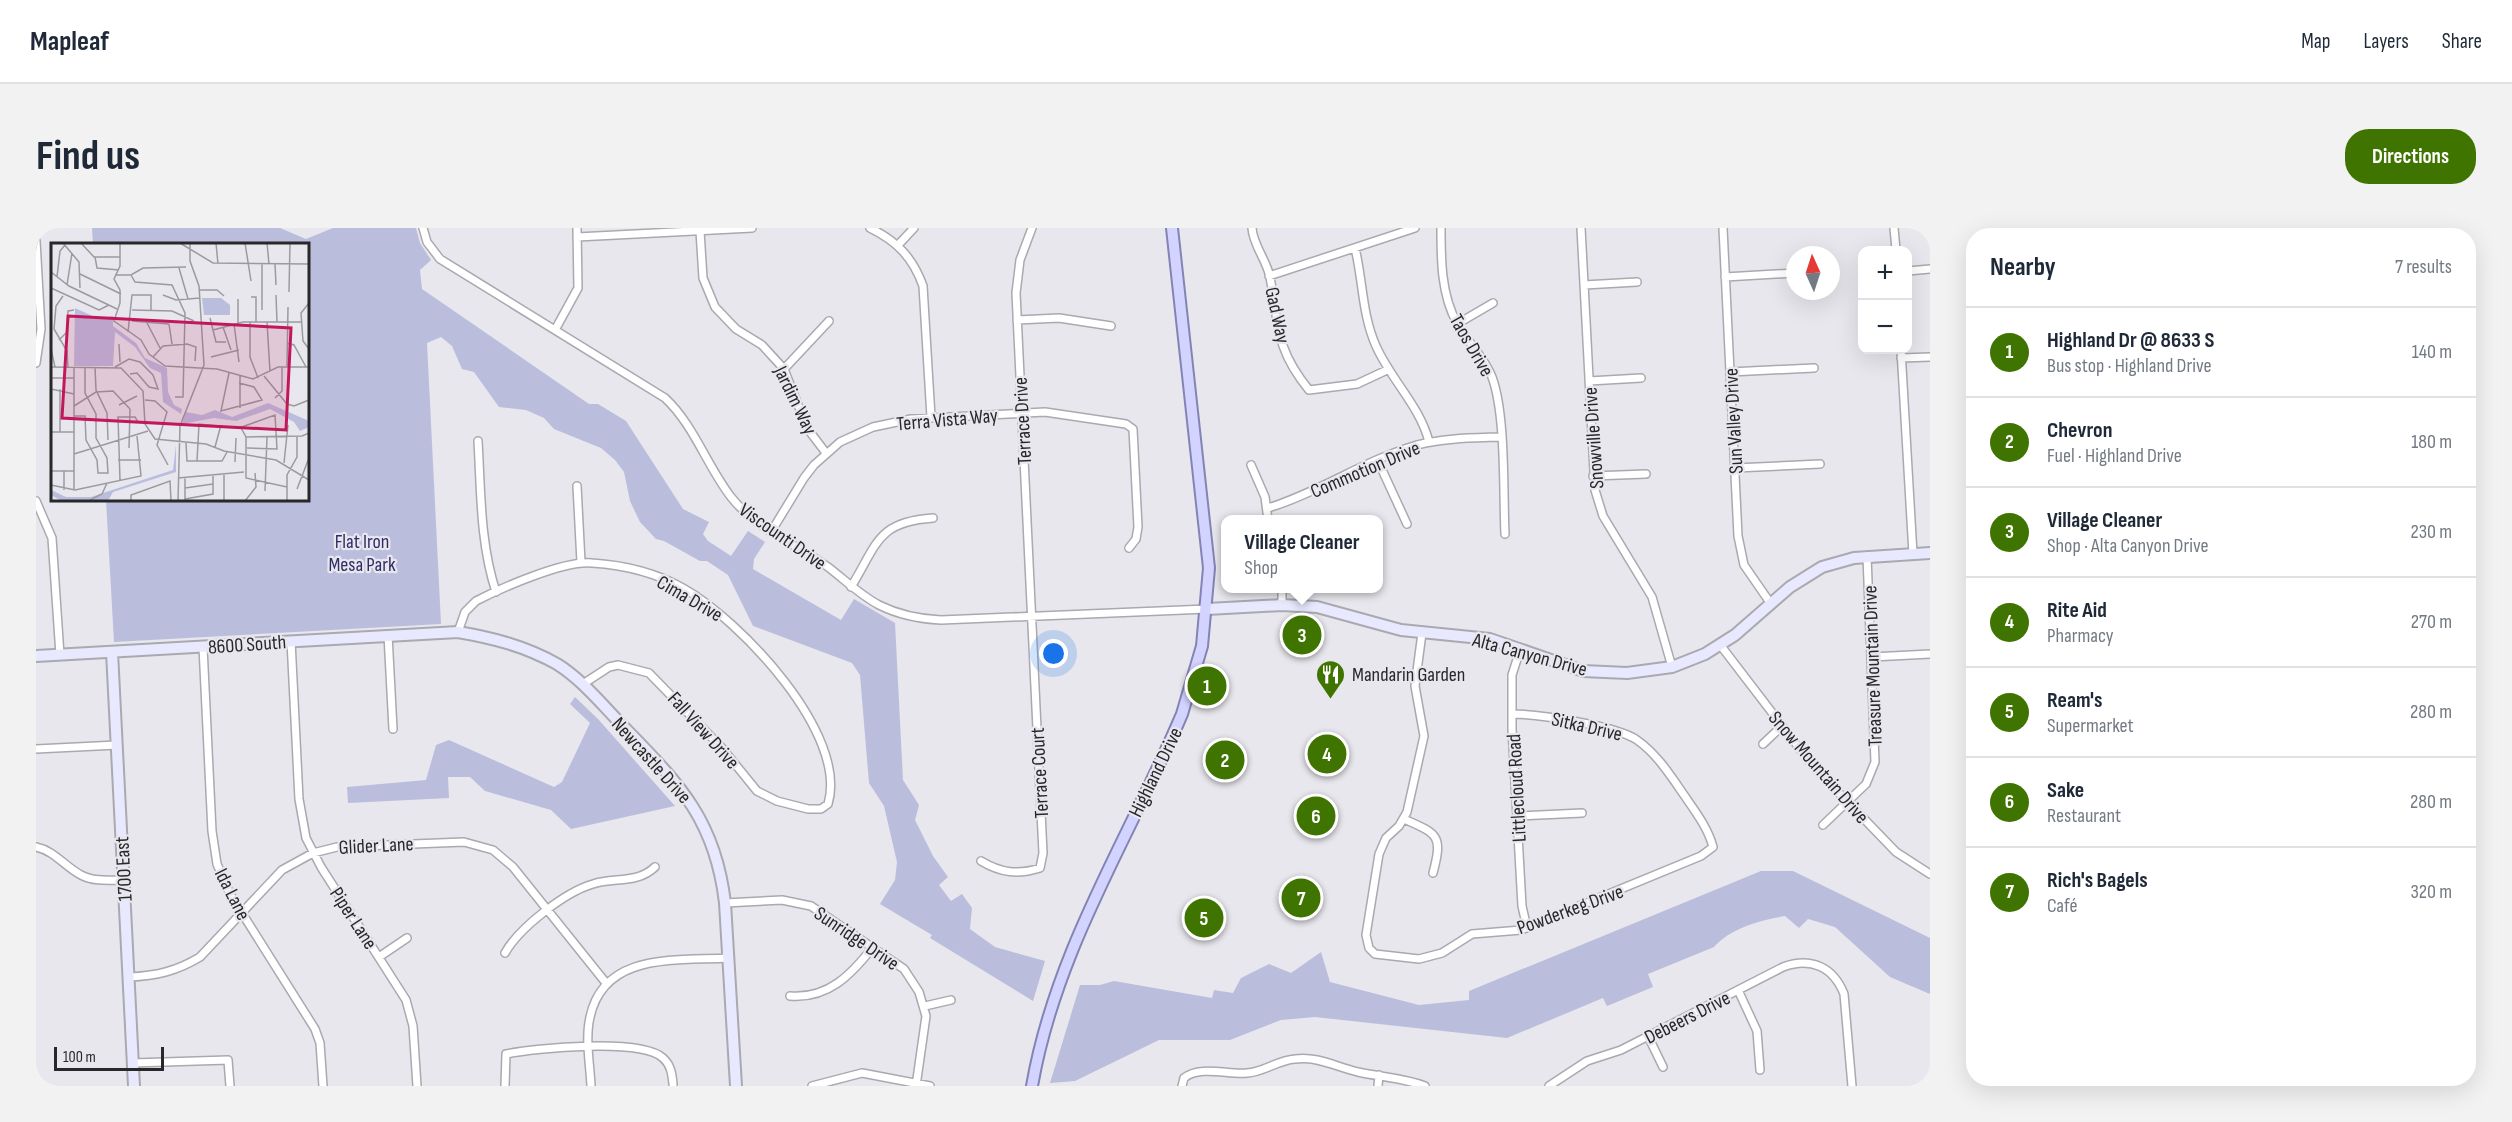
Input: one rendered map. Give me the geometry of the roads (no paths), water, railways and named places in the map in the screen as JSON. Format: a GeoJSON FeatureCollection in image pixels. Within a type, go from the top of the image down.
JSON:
{"type":"FeatureCollection","features":[{"type":"Feature","properties":{"kind":"main road","name":"Highland Drive"},"geometry":{"type":"LineString","coordinates":[[1032,1086],[1052,999],[1072,946],[1182,714],[1200,659],[1208,609],[1208,549],[1172,228]]}},
{"type":"Feature","properties":{"kind":"street","name":"Viscounti Drive"},"geometry":{"type":"LineString","coordinates":[[423,228],[427,242],[441,259],[665,398],[680,415],[733,500],[771,532],[828,567],[851,587],[894,612],[926,619],[1208,609]]}},
{"type":"Feature","properties":{"kind":"street"},"geometry":{"type":"LineString","coordinates":[[555,330],[578,288],[577,228]]}},
{"type":"Feature","properties":{"kind":"street"},"geometry":{"type":"LineString","coordinates":[[577,237],[752,228]]}},
{"type":"Feature","properties":{"kind":"street"},"geometry":{"type":"LineString","coordinates":[[870,228],[898,244],[913,264],[923,286],[931,417]]}},
{"type":"Feature","properties":{"kind":"street"},"geometry":{"type":"LineString","coordinates":[[898,244],[914,228]]}},
{"type":"Feature","properties":{"kind":"street","name":"Terrace Drive"},"geometry":{"type":"LineString","coordinates":[[1032,228],[1017,271],[1017,320],[1033,616]]}},
{"type":"Feature","properties":{"kind":"street","name":"Gad Way"},"geometry":{"type":"LineString","coordinates":[[1252,228],[1253,238],[1269,276],[1272,307],[1282,345],[1310,390],[1357,384],[1387,370]]}},
{"type":"Feature","properties":{"kind":"street"},"geometry":{"type":"LineString","coordinates":[[1269,276],[1415,228]]}},
{"type":"Feature","properties":{"kind":"street","name":"Taos Drive"},"geometry":{"type":"LineString","coordinates":[[1441,228],[1444,283],[1457,324],[1484,362],[1492,377],[1497,396],[1505,534]]}},
{"type":"Feature","properties":{"kind":"street","name":"Snowville Drive"},"geometry":{"type":"LineString","coordinates":[[1581,228],[1593,476],[1603,516],[1652,597],[1672,667]]}},
{"type":"Feature","properties":{"kind":"street","name":"Sun Valley Drive"},"geometry":{"type":"LineString","coordinates":[[1723,228],[1740,550],[1751,579],[1771,604]]}},
{"type":"Feature","properties":{"kind":"street"},"geometry":{"type":"LineString","coordinates":[[1894,228],[1896,246]]}},
{"type":"Feature","properties":{"kind":"street","name":"Jardim Way"},"geometry":{"type":"LineString","coordinates":[[700,231],[703,278],[715,308],[736,329],[762,345],[784,369],[807,428],[826,453]]}},
{"type":"Feature","properties":{"kind":"street"},"geometry":{"type":"LineString","coordinates":[[36,241],[41,329],[36,363]]}},
{"type":"Feature","properties":{"kind":"street"},"geometry":{"type":"LineString","coordinates":[[1355,248],[1368,321],[1387,370],[1416,410],[1429,442]]}},
{"type":"Feature","properties":{"kind":"street"},"geometry":{"type":"LineString","coordinates":[[1912,271],[1930,270]]}},
{"type":"Feature","properties":{"kind":"street"},"geometry":{"type":"LineString","coordinates":[[1725,277],[1786,274]]}},
{"type":"Feature","properties":{"kind":"street"},"geometry":{"type":"LineString","coordinates":[[1584,285],[1637,282]]}},
{"type":"Feature","properties":{"kind":"street"},"geometry":{"type":"LineString","coordinates":[[1457,324],[1493,303]]}},
{"type":"Feature","properties":{"kind":"street"},"geometry":{"type":"LineString","coordinates":[[1017,320],[1059,318],[1111,327]]}},
{"type":"Feature","properties":{"kind":"street"},"geometry":{"type":"LineString","coordinates":[[784,369],[829,321]]}},
{"type":"Feature","properties":{"kind":"street"},"geometry":{"type":"LineString","coordinates":[[1912,554],[1901,354],[1930,357]]}},
{"type":"Feature","properties":{"kind":"street"},"geometry":{"type":"LineString","coordinates":[[1730,372],[1814,368]]}},
{"type":"Feature","properties":{"kind":"street"},"geometry":{"type":"LineString","coordinates":[[1588,381],[1641,378]]}},
{"type":"Feature","properties":{"kind":"street","name":"Terra Vista Way"},"geometry":{"type":"LineString","coordinates":[[771,532],[804,478],[826,453],[840,442],[873,427],[931,417],[1067,413],[1126,424],[1133,429],[1138,527],[1136,539],[1129,548]]}},
{"type":"Feature","properties":{"kind":"street","name":"Commotion Drive"},"geometry":{"type":"LineString","coordinates":[[1268,508],[1429,442],[1500,437]]}},
{"type":"Feature","properties":{"kind":"street"},"geometry":{"type":"LineString","coordinates":[[478,441],[482,527],[485,550],[496,592]]}},
{"type":"Feature","properties":{"kind":"street"},"geometry":{"type":"LineString","coordinates":[[1378,461],[1407,524]]}},
{"type":"Feature","properties":{"kind":"street"},"geometry":{"type":"LineString","coordinates":[[1735,468],[1820,464]]}},
{"type":"Feature","properties":{"kind":"street"},"geometry":{"type":"LineString","coordinates":[[1251,465],[1268,508],[1268,515]]}},
{"type":"Feature","properties":{"kind":"street"},"geometry":{"type":"LineString","coordinates":[[1593,476],[1646,474]]}},
{"type":"Feature","properties":{"kind":"street"},"geometry":{"type":"LineString","coordinates":[[577,486],[581,562]]}},
{"type":"Feature","properties":{"kind":"street"},"geometry":{"type":"LineString","coordinates":[[36,501],[52,538],[60,655]]}},
{"type":"Feature","properties":{"kind":"street"},"geometry":{"type":"LineString","coordinates":[[851,587],[880,540],[892,527],[911,520],[933,518]]}},
{"type":"Feature","properties":{"kind":"street","name":"Alta Canyon Drive"},"geometry":{"type":"LineString","coordinates":[[1208,609],[1282,605],[1330,609],[1380,625],[1422,633],[1474,637],[1583,671],[1627,673],[1672,667],[1720,646],[1790,587],[1822,567],[1837,561],[1867,556],[1930,553]]}},
{"type":"Feature","properties":{"kind":"street","name":"Treasure Mountain Drive"},"geometry":{"type":"LineString","coordinates":[[1823,825],[1866,784],[1875,762],[1867,556]]}},
{"type":"Feature","properties":{"kind":"street","name":"Cima Drive"},"geometry":{"type":"LineString","coordinates":[[458,632],[469,607],[496,592],[560,567],[581,562],[627,569],[668,580],[707,603],[732,623],[786,682],[816,734],[829,775],[829,798],[825,808]]}},
{"type":"Feature","properties":{"kind":"street"},"geometry":{"type":"LineString","coordinates":[[1282,593],[1282,605]]}},
{"type":"Feature","properties":{"kind":"street","name":"Terrace Court"},"geometry":{"type":"LineString","coordinates":[[981,861],[993,869],[1010,873],[1040,868],[1042,861],[1033,616]]}},
{"type":"Feature","properties":{"kind":"street","name":"8600 South"},"geometry":{"type":"LineString","coordinates":[[36,656],[458,632]]}},
{"type":"Feature","properties":{"kind":"street","name":"Newcastle Drive"},"geometry":{"type":"LineString","coordinates":[[458,632],[494,638],[528,650],[558,665],[583,684],[678,784],[694,805],[717,857],[725,903],[736,1086]]}},
{"type":"Feature","properties":{"kind":"street"},"geometry":{"type":"LineString","coordinates":[[1422,633],[1415,686],[1424,736],[1404,819],[1427,829],[1437,838],[1438,851],[1432,873]]}},
{"type":"Feature","properties":{"kind":"street"},"geometry":{"type":"LineString","coordinates":[[388,635],[393,729]]}},
{"type":"Feature","properties":{"kind":"street","name":"Piper Lane"},"geometry":{"type":"LineString","coordinates":[[291,641],[301,819],[312,853],[400,988],[410,1013],[417,1086]]}},
{"type":"Feature","properties":{"kind":"street","name":"Ida Lane"},"geometry":{"type":"LineString","coordinates":[[203,646],[214,848],[222,879],[315,1029],[320,1043],[323,1086]]}},
{"type":"Feature","properties":{"kind":"street","name":"Snow Mountain Drive"},"geometry":{"type":"LineString","coordinates":[[1720,646],[1782,727],[1848,803],[1896,852],[1929,872]]}},
{"type":"Feature","properties":{"kind":"street","name":"Littlecloud Road"},"geometry":{"type":"LineString","coordinates":[[1520,650],[1512,675],[1512,714],[1522,906],[1527,928]]}},
{"type":"Feature","properties":{"kind":"street","name":"1700 East"},"geometry":{"type":"LineString","coordinates":[[112,652],[134,1086]]}},
{"type":"Feature","properties":{"kind":"street"},"geometry":{"type":"LineString","coordinates":[[1872,657],[1930,654]]}},
{"type":"Feature","properties":{"kind":"street","name":"Fall View Drive"},"geometry":{"type":"LineString","coordinates":[[583,684],[609,667],[618,664],[649,673],[722,748],[757,791],[777,801],[816,810],[825,808]]}},
{"type":"Feature","properties":{"kind":"street","name":"Sitka Drive"},"geometry":{"type":"LineString","coordinates":[[1512,714],[1539,715],[1615,730],[1637,740],[1673,779],[1706,830],[1713,847]]}},
{"type":"Feature","properties":{"kind":"street"},"geometry":{"type":"LineString","coordinates":[[1763,744],[1782,727]]}},
{"type":"Feature","properties":{"kind":"street"},"geometry":{"type":"LineString","coordinates":[[36,749],[117,745]]}},
{"type":"Feature","properties":{"kind":"street"},"geometry":{"type":"LineString","coordinates":[[1517,816],[1582,813]]}},
{"type":"Feature","properties":{"kind":"street","name":"Powderkeg Drive"},"geometry":{"type":"LineString","coordinates":[[1404,819],[1386,838],[1379,854],[1366,935],[1369,948],[1375,954],[1419,959],[1442,953],[1472,934],[1527,928],[1701,856],[1713,847]]}},
{"type":"Feature","properties":{"kind":"street","name":"Glider Lane"},"geometry":{"type":"LineString","coordinates":[[129,977],[165,974],[184,967],[215,943],[282,870],[312,853],[337,847],[450,841],[479,844],[493,850],[513,867],[606,983]]}},
{"type":"Feature","properties":{"kind":"street"},"geometry":{"type":"LineString","coordinates":[[36,847],[51,852],[83,876],[103,880],[124,880]]}},
{"type":"Feature","properties":{"kind":"street"},"geometry":{"type":"LineString","coordinates":[[505,953],[516,937],[577,890],[610,880],[636,879],[655,867]]}},
{"type":"Feature","properties":{"kind":"street","name":"Sunridge Drive"},"geometry":{"type":"LineString","coordinates":[[725,903],[782,900],[811,906],[904,969],[925,1006],[924,1039],[916,1084]]}},
{"type":"Feature","properties":{"kind":"street"},"geometry":{"type":"LineString","coordinates":[[379,957],[407,938]]}},
{"type":"Feature","properties":{"kind":"street"},"geometry":{"type":"LineString","coordinates":[[790,996],[807,997],[825,992],[866,957],[873,946]]}},
{"type":"Feature","properties":{"kind":"street"},"geometry":{"type":"LineString","coordinates":[[591,1086],[590,1018],[594,1004],[606,983],[615,975],[642,963],[728,958]]}},
{"type":"Feature","properties":{"kind":"street","name":"Debeers Drive"},"geometry":{"type":"LineString","coordinates":[[1550,1086],[1587,1061],[1621,1050],[1794,963],[1805,962],[1827,968],[1840,984],[1844,994],[1852,1086]]}},
{"type":"Feature","properties":{"kind":"street"},"geometry":{"type":"LineString","coordinates":[[1738,990],[1757,1031],[1760,1070]]}},
{"type":"Feature","properties":{"kind":"street"},"geometry":{"type":"LineString","coordinates":[[925,1006],[951,1000]]}},
{"type":"Feature","properties":{"kind":"street"},"geometry":{"type":"LineString","coordinates":[[1648,1036],[1663,1066]]}},
{"type":"Feature","properties":{"kind":"street"},"geometry":{"type":"LineString","coordinates":[[506,1086],[506,1054],[589,1047],[627,1048],[656,1054],[665,1059],[672,1071],[673,1084]]}},
{"type":"Feature","properties":{"kind":"street"},"geometry":{"type":"LineString","coordinates":[[1182,1086],[1184,1078],[1198,1072],[1252,1073],[1275,1063],[1297,1058],[1405,1079],[1425,1086]]}},
{"type":"Feature","properties":{"kind":"street"},"geometry":{"type":"LineString","coordinates":[[133,1063],[228,1060],[230,1086]]}},
{"type":"Feature","properties":{"kind":"street"},"geometry":{"type":"LineString","coordinates":[[812,1086],[855,1074],[930,1086]]}},
{"type":"Feature","properties":{"kind":"street"},"geometry":{"type":"LineString","coordinates":[[1378,1086],[1379,1075]]}},
{"type":"Feature","properties":{"kind":"place","name":"Village Cleaner"},"geometry":{"type":"Point","coordinates":[1302,635]}},
{"type":"Feature","properties":{"kind":"place","name":"Highland Dr @ 8633 S"},"geometry":{"type":"Point","coordinates":[1207,686]}},
{"type":"Feature","properties":{"kind":"place","name":"Mandarin Garden"},"geometry":{"type":"Point","coordinates":[1331,700]}},
{"type":"Feature","properties":{"kind":"place","name":"Rite Aid"},"geometry":{"type":"Point","coordinates":[1327,754]}},
{"type":"Feature","properties":{"kind":"place","name":"Chevron"},"geometry":{"type":"Point","coordinates":[1225,760]}},
{"type":"Feature","properties":{"kind":"place","name":"Sake"},"geometry":{"type":"Point","coordinates":[1316,816]}},
{"type":"Feature","properties":{"kind":"place","name":"Rich's Bagels"},"geometry":{"type":"Point","coordinates":[1301,898]}},
{"type":"Feature","properties":{"kind":"place","name":"Ream's"},"geometry":{"type":"Point","coordinates":[1204,918]}},
{"type":"Feature","properties":{"kind":"park label","name":"Flat Iron Mesa Park"},"geometry":{"type":"Point","coordinates":[362,552]}}]}
